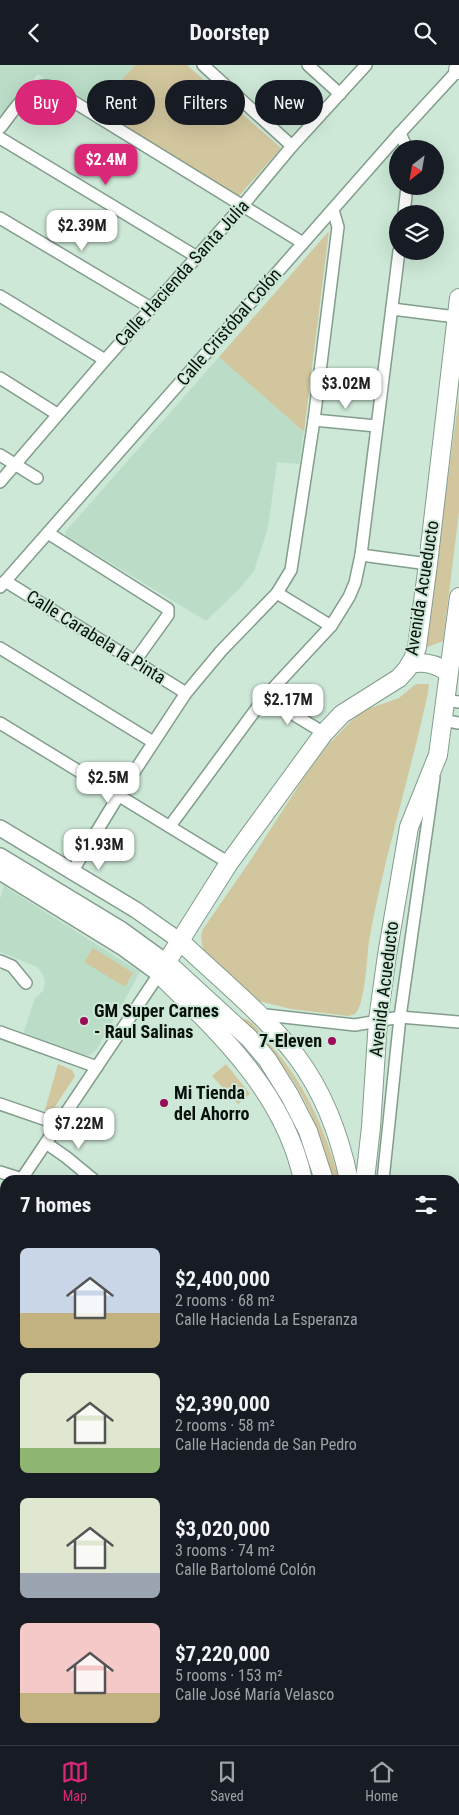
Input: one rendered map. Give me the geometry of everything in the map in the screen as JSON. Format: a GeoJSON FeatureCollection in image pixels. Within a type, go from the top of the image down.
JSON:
{"type":"FeatureCollection","features":[{"type":"Feature","properties":{"kind":"main road","name":"Avenida Acueducto"},"geometry":{"type":"LineString","coordinates":[[163,968],[230,863],[324,733],[342,714],[399,678],[410,664],[416,647],[428,564],[459,298]]}},
{"type":"Feature","properties":{"kind":"main road","name":"Avenida Acueducto"},"geometry":{"type":"LineString","coordinates":[[366,1175],[371,1127],[378,1021],[387,955],[409,827],[451,721],[452,701],[448,672],[459,597]]}},
{"type":"Feature","properties":{"kind":"main road"},"geometry":{"type":"LineString","coordinates":[[416,647],[422,652],[433,656],[445,654],[452,650]]}},
{"type":"Feature","properties":{"kind":"main road"},"geometry":{"type":"LineString","coordinates":[[410,664],[420,662],[434,664],[448,672]]}},
{"type":"Feature","properties":{"kind":"main road"},"geometry":{"type":"LineString","coordinates":[[0,828],[136,910],[180,941],[257,1014],[296,1056],[319,1095],[337,1132],[348,1175]]}},
{"type":"Feature","properties":{"kind":"main road"},"geometry":{"type":"LineString","coordinates":[[0,856],[122,930],[163,968],[231,1047],[271,1099],[293,1143],[302,1175]]}},
{"type":"Feature","properties":{"kind":"main road"},"geometry":{"type":"LineString","coordinates":[[0,872],[122,947],[193,986],[249,1038],[267,1059],[290,1095],[308,1131],[322,1175]]}},
{"type":"Feature","properties":{"kind":"main road"},"geometry":{"type":"LineString","coordinates":[[193,986],[207,990],[230,1010],[237,1013],[257,1014]]}},
{"type":"Feature","properties":{"kind":"street"},"geometry":{"type":"LineString","coordinates":[[203,65],[292,146]]}},
{"type":"Feature","properties":{"kind":"street"},"geometry":{"type":"LineString","coordinates":[[308,65],[340,94]]}},
{"type":"Feature","properties":{"kind":"street","name":"Calle Hacienda Santa Julia"},"geometry":{"type":"LineString","coordinates":[[0,483],[104,360],[198,257],[292,146],[366,65]]}},
{"type":"Feature","properties":{"kind":"street","name":"Calle Cristóbal Colón"},"geometry":{"type":"LineString","coordinates":[[3,584],[400,133],[459,69]]}},
{"type":"Feature","properties":{"kind":"street"},"geometry":{"type":"LineString","coordinates":[[0,128],[32,89],[40,85],[48,86],[303,243]]}},
{"type":"Feature","properties":{"kind":"street"},"geometry":{"type":"LineString","coordinates":[[400,133],[404,140]]}},
{"type":"Feature","properties":{"kind":"street"},"geometry":{"type":"LineString","coordinates":[[0,138],[198,257]]}},
{"type":"Feature","properties":{"kind":"street"},"geometry":{"type":"LineString","coordinates":[[72,872],[119,795],[186,693],[221,651],[277,593],[291,570],[314,420],[338,227],[333,210]]}},
{"type":"Feature","properties":{"kind":"street"},"geometry":{"type":"LineString","coordinates":[[0,218],[151,308]]}},
{"type":"Feature","properties":{"kind":"street"},"geometry":{"type":"LineString","coordinates":[[170,826],[264,697],[331,626],[352,590],[361,555],[398,260]]}},
{"type":"Feature","properties":{"kind":"street"},"geometry":{"type":"LineString","coordinates":[[0,296],[104,360]]}},
{"type":"Feature","properties":{"kind":"street"},"geometry":{"type":"LineString","coordinates":[[392,309],[456,317]]}},
{"type":"Feature","properties":{"kind":"street"},"geometry":{"type":"LineString","coordinates":[[0,378],[57,414]]}},
{"type":"Feature","properties":{"kind":"street"},"geometry":{"type":"LineString","coordinates":[[314,420],[376,426]]}},
{"type":"Feature","properties":{"kind":"street"},"geometry":{"type":"LineString","coordinates":[[0,455],[37,478]]}},
{"type":"Feature","properties":{"kind":"street"},"geometry":{"type":"LineString","coordinates":[[48,533],[168,609],[168,615],[135,661]]}},
{"type":"Feature","properties":{"kind":"street"},"geometry":{"type":"LineString","coordinates":[[361,555],[428,564]]}},
{"type":"Feature","properties":{"kind":"street","name":"Calle Carabela la Pinta"},"geometry":{"type":"LineString","coordinates":[[3,584],[186,693]]}},
{"type":"Feature","properties":{"kind":"street"},"geometry":{"type":"LineString","coordinates":[[277,593],[331,626]]}},
{"type":"Feature","properties":{"kind":"street"},"geometry":{"type":"LineString","coordinates":[[0,648],[153,743]]}},
{"type":"Feature","properties":{"kind":"street"},"geometry":{"type":"LineString","coordinates":[[264,697],[324,733]]}},
{"type":"Feature","properties":{"kind":"street"},"geometry":{"type":"LineString","coordinates":[[0,723],[230,863]]}},
{"type":"Feature","properties":{"kind":"street"},"geometry":{"type":"LineString","coordinates":[[384,1175],[400,1017],[438,755]]}},
{"type":"Feature","properties":{"kind":"street"},"geometry":{"type":"LineString","coordinates":[[0,961],[12,967],[26,983]]}},
{"type":"Feature","properties":{"kind":"street"},"geometry":{"type":"LineString","coordinates":[[24,1175],[163,968]]}},
{"type":"Feature","properties":{"kind":"street"},"geometry":{"type":"LineString","coordinates":[[257,1014],[355,1025],[400,1017],[459,1022]]}},
{"type":"Feature","properties":{"kind":"street"},"geometry":{"type":"LineString","coordinates":[[0,1032],[97,1067]]}},
{"type":"Feature","properties":{"kind":"street"},"geometry":{"type":"LineString","coordinates":[[0,1104],[58,1124]]}},
{"type":"Feature","properties":{"kind":"street"},"geometry":{"type":"LineString","coordinates":[[46,1143],[88,1175]]}},
{"type":"Feature","properties":{"kind":"shaded area"},"geometry":{"type":"Polygon","coordinates":[[[0,65],[135,65],[122,80],[87,80],[87,105],[77,99],[77,80],[48,80],[38,74],[33,80],[15,80],[15,99],[0,116],[0,65]]]}},
{"type":"Feature","properties":{"kind":"shaded area"},"geometry":{"type":"Polygon","coordinates":[[[135,65],[187,65],[204,80],[165,80],[165,125],[245,125],[245,116],[281,148],[238,197],[120,125],[155,125],[155,80],[122,80],[135,65]]]}},
{"type":"Feature","properties":{"kind":"shaded area"},"geometry":{"type":"Polygon","coordinates":[[[329,231],[304,432],[219,357],[329,231]]]}},
{"type":"Feature","properties":{"kind":"shaded area"},"geometry":{"type":"Polygon","coordinates":[[[219,357],[304,432],[299,464],[277,462],[268,528],[254,571],[239,589],[206,621],[66,536],[65,532],[219,357]]]}},
{"type":"Feature","properties":{"kind":"shaded area"},"geometry":{"type":"Polygon","coordinates":[[[459,397],[459,512],[443,641],[425,648],[459,397]]]}},
{"type":"Feature","properties":{"kind":"shaded area"},"geometry":{"type":"Polygon","coordinates":[[[416,684],[429,684],[428,693],[375,910],[363,991],[358,1009],[355,1014],[348,1016],[291,1009],[259,1001],[203,950],[201,936],[203,929],[327,746],[351,721],[365,710],[399,698],[416,684]]]}},
{"type":"Feature","properties":{"kind":"shaded area"},"geometry":{"type":"Polygon","coordinates":[[[4,886],[140,972],[97,1049],[90,1055],[83,1056],[23,1034],[35,998],[43,991],[45,981],[37,967],[0,952],[0,899],[4,886]]]}},
{"type":"Feature","properties":{"kind":"shaded area"},"geometry":{"type":"Polygon","coordinates":[[[93,948],[133,973],[125,987],[84,962],[93,948]]]}},
{"type":"Feature","properties":{"kind":"shaded area"},"geometry":{"type":"Polygon","coordinates":[[[237,1017],[248,1020],[254,1025],[293,1074],[312,1107],[328,1143],[338,1175],[332,1175],[325,1150],[301,1094],[273,1055],[237,1017]]]}},
{"type":"Feature","properties":{"kind":"shaded area"},"geometry":{"type":"Polygon","coordinates":[[[58,1064],[72,1070],[75,1076],[54,1108],[45,1110],[58,1064]]]}},
{"type":"Feature","properties":{"kind":"shaded area"},"geometry":{"type":"Polygon","coordinates":[[[226,1064],[250,1094],[238,1104],[212,1076],[226,1064]]]}},
{"type":"Feature","properties":{"kind":"place","name":"GM Super Carnes - Raul Salinas"},"geometry":{"type":"Point","coordinates":[84,1021]}},
{"type":"Feature","properties":{"kind":"place","name":"7-Eleven"},"geometry":{"type":"Point","coordinates":[332,1041]}},
{"type":"Feature","properties":{"kind":"place","name":"Mi Tienda del Ahorro"},"geometry":{"type":"Point","coordinates":[164,1103]}}]}
